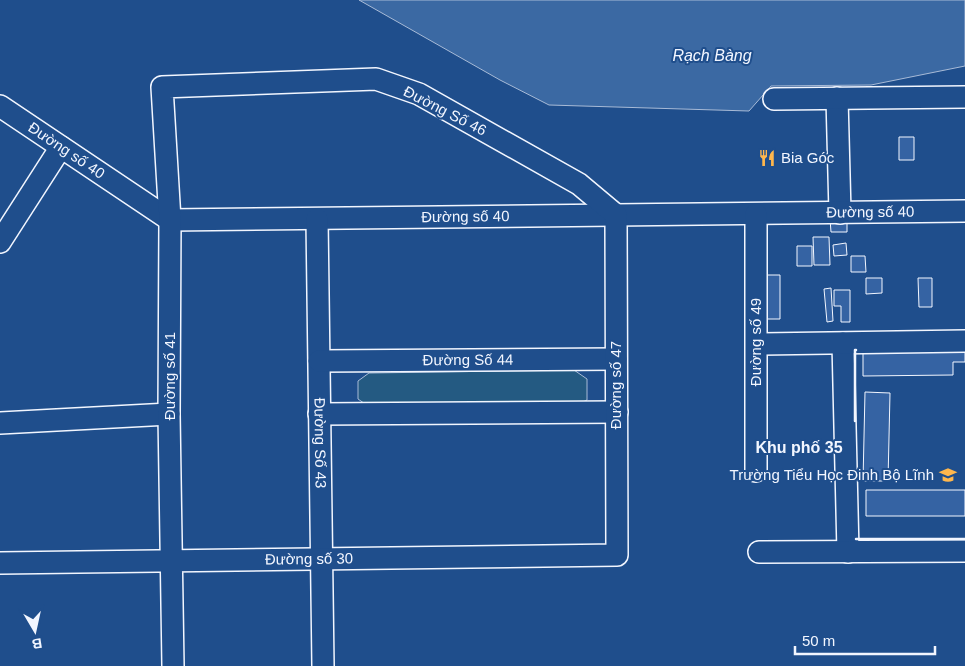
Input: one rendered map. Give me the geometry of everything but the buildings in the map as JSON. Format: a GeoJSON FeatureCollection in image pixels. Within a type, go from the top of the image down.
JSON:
{"type":"FeatureCollection","features":[{"type":"Feature","properties":{"kind":"street","name":"Đường Số 46"},"geometry":{"type":"LineString","coordinates":[[162,87],[376,79],[419,94],[562,174],[579,184],[616,215]]}},
{"type":"Feature","properties":{"kind":"street","name":"Đường số 41"},"geometry":{"type":"LineString","coordinates":[[162,87],[170,220],[169,414],[173,666]]}},
{"type":"Feature","properties":{"kind":"street"},"geometry":{"type":"LineString","coordinates":[[774,99],[965,97]]}},
{"type":"Feature","properties":{"kind":"street"},"geometry":{"type":"LineString","coordinates":[[837,98],[840,213]]}},
{"type":"Feature","properties":{"kind":"street","name":"Đường số 40"},"geometry":{"type":"LineString","coordinates":[[0,106],[170,220],[965,211]]}},
{"type":"Feature","properties":{"kind":"street"},"geometry":{"type":"LineString","coordinates":[[0,242],[61,147]]}},
{"type":"Feature","properties":{"kind":"street","name":"Đường số 49"},"geometry":{"type":"LineString","coordinates":[[756,214],[756,471]]}},
{"type":"Feature","properties":{"kind":"street","name":"Đường số 47"},"geometry":{"type":"LineString","coordinates":[[616,215],[617,555]]}},
{"type":"Feature","properties":{"kind":"street","name":"Đường Số 43"},"geometry":{"type":"LineString","coordinates":[[317,219],[323,666]]}},
{"type":"Feature","properties":{"kind":"street"},"geometry":{"type":"LineString","coordinates":[[757,344],[965,341]]}},
{"type":"Feature","properties":{"kind":"street"},"geometry":{"type":"LineString","coordinates":[[843,343],[848,552]]}},
{"type":"Feature","properties":{"kind":"street","name":"Đường Số 44"},"geometry":{"type":"LineString","coordinates":[[319,361],[616,359]]}},
{"type":"Feature","properties":{"kind":"street"},"geometry":{"type":"LineString","coordinates":[[319,414],[616,412]]}},
{"type":"Feature","properties":{"kind":"street"},"geometry":{"type":"LineString","coordinates":[[0,423],[169,414]]}},
{"type":"Feature","properties":{"kind":"street"},"geometry":{"type":"LineString","coordinates":[[758,552],[965,551]]}},
{"type":"Feature","properties":{"kind":"street","name":"Đường số 30"},"geometry":{"type":"LineString","coordinates":[[0,562],[617,555]]}},
{"type":"Feature","properties":{"kind":"shaded area"},"geometry":{"type":"Polygon","coordinates":[[[574,370],[587,379],[587,400],[575,406],[371,408],[358,399],[358,381],[369,373],[574,370]]]}},
{"type":"Feature","properties":{"kind":"water","name":"Rạch Bàng"},"geometry":{"type":"Polygon","coordinates":[[[359,0],[965,0],[965,66],[871,85],[771,86],[749,111],[549,105],[500,80],[359,0]]]}},
{"type":"Feature","properties":{"kind":"wall"},"geometry":{"type":"LineString","coordinates":[[855,421],[856,350]]}},
{"type":"Feature","properties":{"kind":"wall"},"geometry":{"type":"LineString","coordinates":[[856,539],[965,539]]}},
{"type":"Feature","properties":{"kind":"place","name":"Bia Góc"},"geometry":{"type":"Point","coordinates":[767,158]}},
{"type":"Feature","properties":{"kind":"place","name":"Trường Tiểu Học Đinh Bộ Lĩnh"},"geometry":{"type":"Point","coordinates":[948,475]}},
{"type":"Feature","properties":{"kind":"district","name":"Khu phố 35"},"geometry":{"type":"Point","coordinates":[799,447]}}]}
